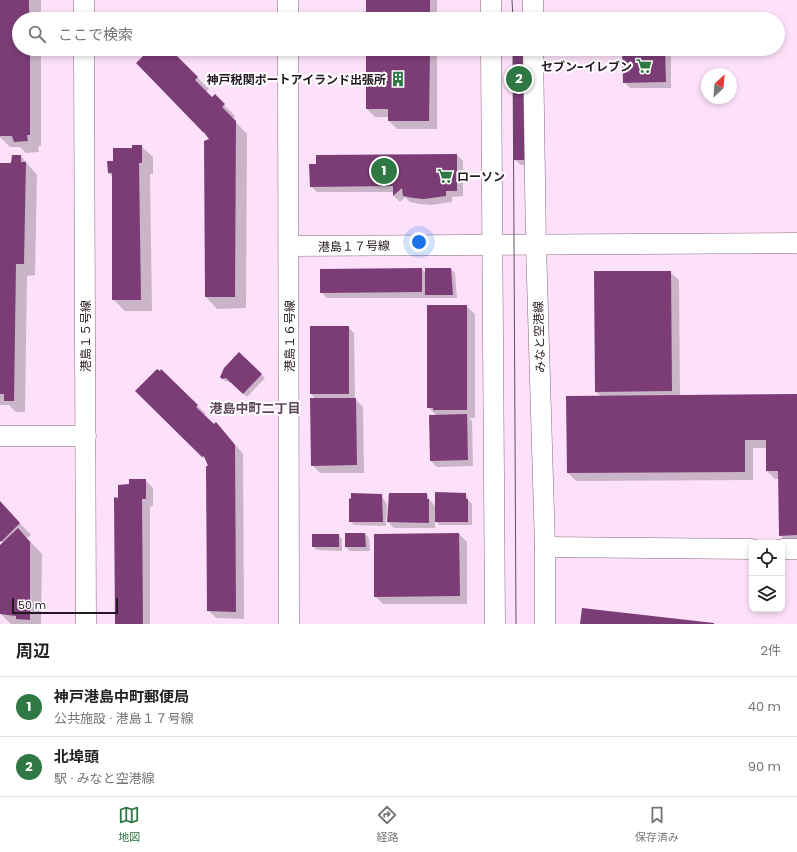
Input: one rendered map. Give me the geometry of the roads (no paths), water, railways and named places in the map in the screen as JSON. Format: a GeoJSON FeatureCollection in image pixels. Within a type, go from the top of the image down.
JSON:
{"type":"FeatureCollection","features":[{"type":"Feature","properties":{"kind":"street"},"geometry":{"type":"LineString","coordinates":[[84,0],[84,12]]}},
{"type":"Feature","properties":{"kind":"street"},"geometry":{"type":"LineString","coordinates":[[288,0],[288,12]]}},
{"type":"Feature","properties":{"kind":"street"},"geometry":{"type":"LineString","coordinates":[[491,0],[491,12]]}},
{"type":"Feature","properties":{"kind":"street"},"geometry":{"type":"LineString","coordinates":[[533,0],[533,12]]}},
{"type":"Feature","properties":{"kind":"street","name":"港島１５号線"},"geometry":{"type":"LineString","coordinates":[[84,56],[86,624]]}},
{"type":"Feature","properties":{"kind":"street","name":"港島１６号線"},"geometry":{"type":"LineString","coordinates":[[288,56],[290,246],[289,624]]}},
{"type":"Feature","properties":{"kind":"street"},"geometry":{"type":"LineString","coordinates":[[491,56],[491,244],[496,624]]}},
{"type":"Feature","properties":{"kind":"street","name":"みなと空港線"},"geometry":{"type":"LineString","coordinates":[[533,56],[536,246],[545,547],[545,624]]}},
{"type":"Feature","properties":{"kind":"street","name":"港島１７号線"},"geometry":{"type":"LineString","coordinates":[[290,246],[491,244],[536,246],[797,243]]}},
{"type":"Feature","properties":{"kind":"street"},"geometry":{"type":"LineString","coordinates":[[0,436],[86,436]]}},
{"type":"Feature","properties":{"kind":"street"},"geometry":{"type":"LineString","coordinates":[[545,547],[749,549]]}},
{"type":"Feature","properties":{"kind":"street"},"geometry":{"type":"LineString","coordinates":[[785,549],[797,549]]}},
{"type":"Feature","properties":{"kind":"tram line"},"geometry":{"type":"LineString","coordinates":[[512,0],[513,12]]}},
{"type":"Feature","properties":{"kind":"tram line"},"geometry":{"type":"LineString","coordinates":[[513,56],[516,624]]}},
{"type":"Feature","properties":{"kind":"place","name":"セブン-イレブン"},"geometry":{"type":"Point","coordinates":[644,66]}},
{"type":"Feature","properties":{"kind":"place","name":"神戸税関ポートアイランド出張所"},"geometry":{"type":"Point","coordinates":[398,79]}},
{"type":"Feature","properties":{"kind":"place","name":"北埠頭"},"geometry":{"type":"Point","coordinates":[519,79]}},
{"type":"Feature","properties":{"kind":"place","name":"神戸港島中町郵便局"},"geometry":{"type":"Point","coordinates":[384,171]}},
{"type":"Feature","properties":{"kind":"place","name":"ローソン"},"geometry":{"type":"Point","coordinates":[445,176]}},
{"type":"Feature","properties":{"kind":"district","name":"港島中町二丁目"},"geometry":{"type":"Point","coordinates":[255,408]}}]}
